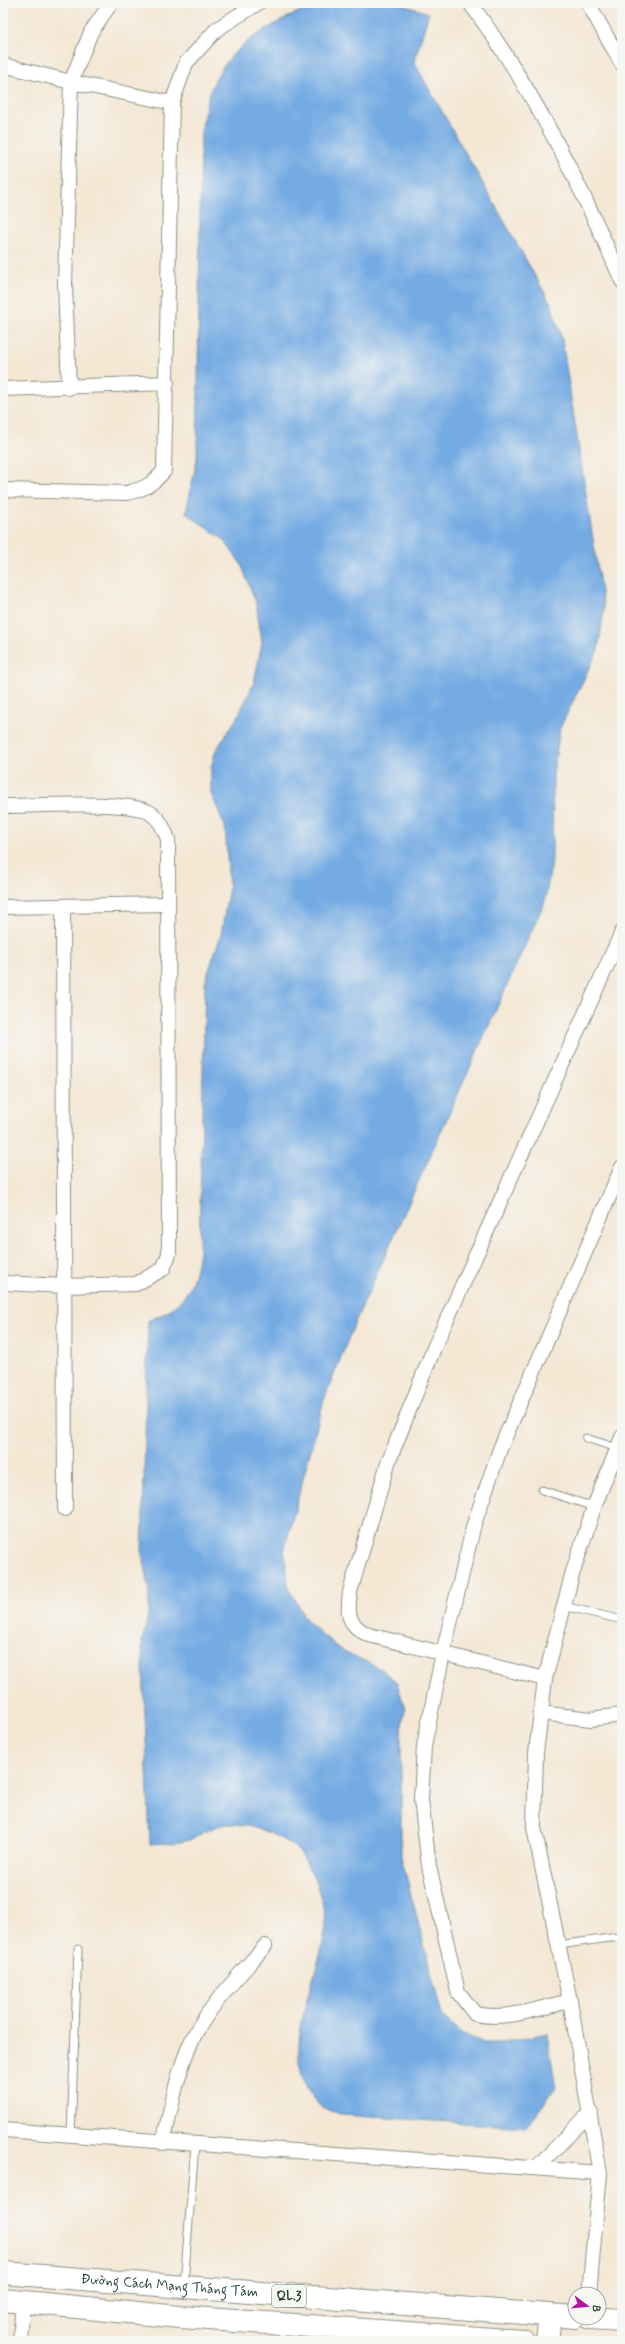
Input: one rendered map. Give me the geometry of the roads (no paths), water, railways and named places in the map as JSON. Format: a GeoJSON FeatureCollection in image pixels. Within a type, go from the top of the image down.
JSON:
{"type":"FeatureCollection","features":[{"type":"Feature","properties":{"kind":"highway","name":"Đường Cách Mạng Tháng Tám"},"geometry":{"type":"LineString","coordinates":[[3,2273],[567,2316]]}},
{"type":"Feature","properties":{"kind":"highway"},"geometry":{"type":"LineString","coordinates":[[180,2317],[183,2288]]}},
{"type":"Feature","properties":{"kind":"highway","name":"Đường Cách Mạng Tháng Tám"},"geometry":{"type":"LineString","coordinates":[[13,2301],[180,2317],[522,2341]]}},
{"type":"Feature","properties":{"kind":"highway"},"geometry":{"type":"LineString","coordinates":[[547,2341],[550,2315]]}},
{"type":"Feature","properties":{"kind":"highway"},"geometry":{"type":"LineString","coordinates":[[607,2319],[622,2320]]}},
{"type":"Feature","properties":{"kind":"street"},"geometry":{"type":"LineString","coordinates":[[69,388],[65,284],[71,82],[91,32],[111,3]]}},
{"type":"Feature","properties":{"kind":"street"},"geometry":{"type":"LineString","coordinates":[[3,490],[127,493],[144,489],[154,483],[164,471],[172,103],[186,64],[217,30],[258,3]]}},
{"type":"Feature","properties":{"kind":"street"},"geometry":{"type":"LineString","coordinates":[[470,3],[493,34],[543,114],[622,281]]}},
{"type":"Feature","properties":{"kind":"street"},"geometry":{"type":"LineString","coordinates":[[588,3],[622,64]]}},
{"type":"Feature","properties":{"kind":"street"},"geometry":{"type":"LineString","coordinates":[[3,65],[71,82],[172,103]]}},
{"type":"Feature","properties":{"kind":"street"},"geometry":{"type":"LineString","coordinates":[[3,389],[69,388],[167,383]]}},
{"type":"Feature","properties":{"kind":"street"},"geometry":{"type":"LineString","coordinates":[[3,806],[128,806],[148,812],[161,821],[168,839],[169,1254],[163,1270],[136,1284],[64,1286],[3,1283]]}},
{"type":"Feature","properties":{"kind":"street"},"geometry":{"type":"LineString","coordinates":[[3,906],[168,904]]}},
{"type":"Feature","properties":{"kind":"street"},"geometry":{"type":"LineString","coordinates":[[63,906],[65,1509]]}},
{"type":"Feature","properties":{"kind":"street"},"geometry":{"type":"LineString","coordinates":[[545,1679],[370,1635],[357,1629],[347,1612],[350,1592],[388,1463],[434,1348],[622,932]]}},
{"type":"Feature","properties":{"kind":"street"},"geometry":{"type":"LineString","coordinates":[[570,2001],[504,2017],[487,2017],[474,2014],[458,1992],[429,1866],[421,1800],[424,1746],[443,1653],[474,1524],[500,1449],[622,1167]]}},
{"type":"Feature","properties":{"kind":"street"},"geometry":{"type":"LineString","coordinates":[[590,2286],[600,2173],[591,2112],[570,2001],[534,1828],[536,1753],[545,1679],[564,1606],[594,1507],[619,1442]]}},
{"type":"Feature","properties":{"kind":"street"},"geometry":{"type":"LineString","coordinates":[[541,1713],[591,1719],[622,1715]]}},
{"type":"Feature","properties":{"kind":"street"},"geometry":{"type":"LineString","coordinates":[[163,2143],[179,2077],[192,2040],[207,2015],[265,1946]]}},
{"type":"Feature","properties":{"kind":"street"},"geometry":{"type":"LineString","coordinates":[[536,2168],[591,2112]]}},
{"type":"Feature","properties":{"kind":"street"},"geometry":{"type":"LineString","coordinates":[[3,2130],[163,2143],[600,2173]]}},
{"type":"Feature","properties":{"kind":"street"},"geometry":{"type":"LineString","coordinates":[[13,2301],[20,2341]]}},
{"type":"Feature","properties":{"kind":"lane"},"geometry":{"type":"LineString","coordinates":[[586,1438],[619,1442]]}},
{"type":"Feature","properties":{"kind":"lane"},"geometry":{"type":"LineString","coordinates":[[542,1490],[594,1507]]}},
{"type":"Feature","properties":{"kind":"lane"},"geometry":{"type":"LineString","coordinates":[[564,1606],[622,1620]]}},
{"type":"Feature","properties":{"kind":"lane"},"geometry":{"type":"LineString","coordinates":[[558,1946],[618,1938]]}},
{"type":"Feature","properties":{"kind":"lane"},"geometry":{"type":"LineString","coordinates":[[71,2136],[78,1949]]}},
{"type":"Feature","properties":{"kind":"lane"},"geometry":{"type":"LineString","coordinates":[[183,2288],[194,2145]]}},
{"type":"Feature","properties":{"kind":"water"},"geometry":{"type":"Polygon","coordinates":[[[317,3],[397,3],[429,13],[414,62],[551,304],[562,340],[604,610],[598,650],[560,728],[553,773],[552,860],[545,901],[353,1327],[324,1400],[284,1551],[289,1589],[307,1621],[338,1648],[381,1669],[397,1683],[405,1708],[401,1733],[401,1856],[442,2015],[463,2034],[484,2043],[501,2043],[547,2033],[556,2088],[526,2127],[341,2115],[322,2107],[307,2088],[300,2068],[299,2045],[302,2022],[307,1999],[321,1953],[325,1932],[324,1912],[321,1899],[312,1873],[306,1862],[293,1846],[287,1842],[264,1831],[239,1824],[218,1826],[182,1842],[150,1844],[142,1642],[149,1607],[149,1588],[142,1553],[148,1321],[171,1309],[179,1302],[190,1287],[197,1265],[199,1251],[205,982],[221,934],[229,887],[225,826],[211,794],[211,768],[216,750],[237,718],[254,683],[262,642],[256,603],[241,564],[223,539],[186,513],[197,459],[201,132],[210,92],[220,71],[230,58],[242,46],[256,36],[286,18],[317,3]]]}}]}
